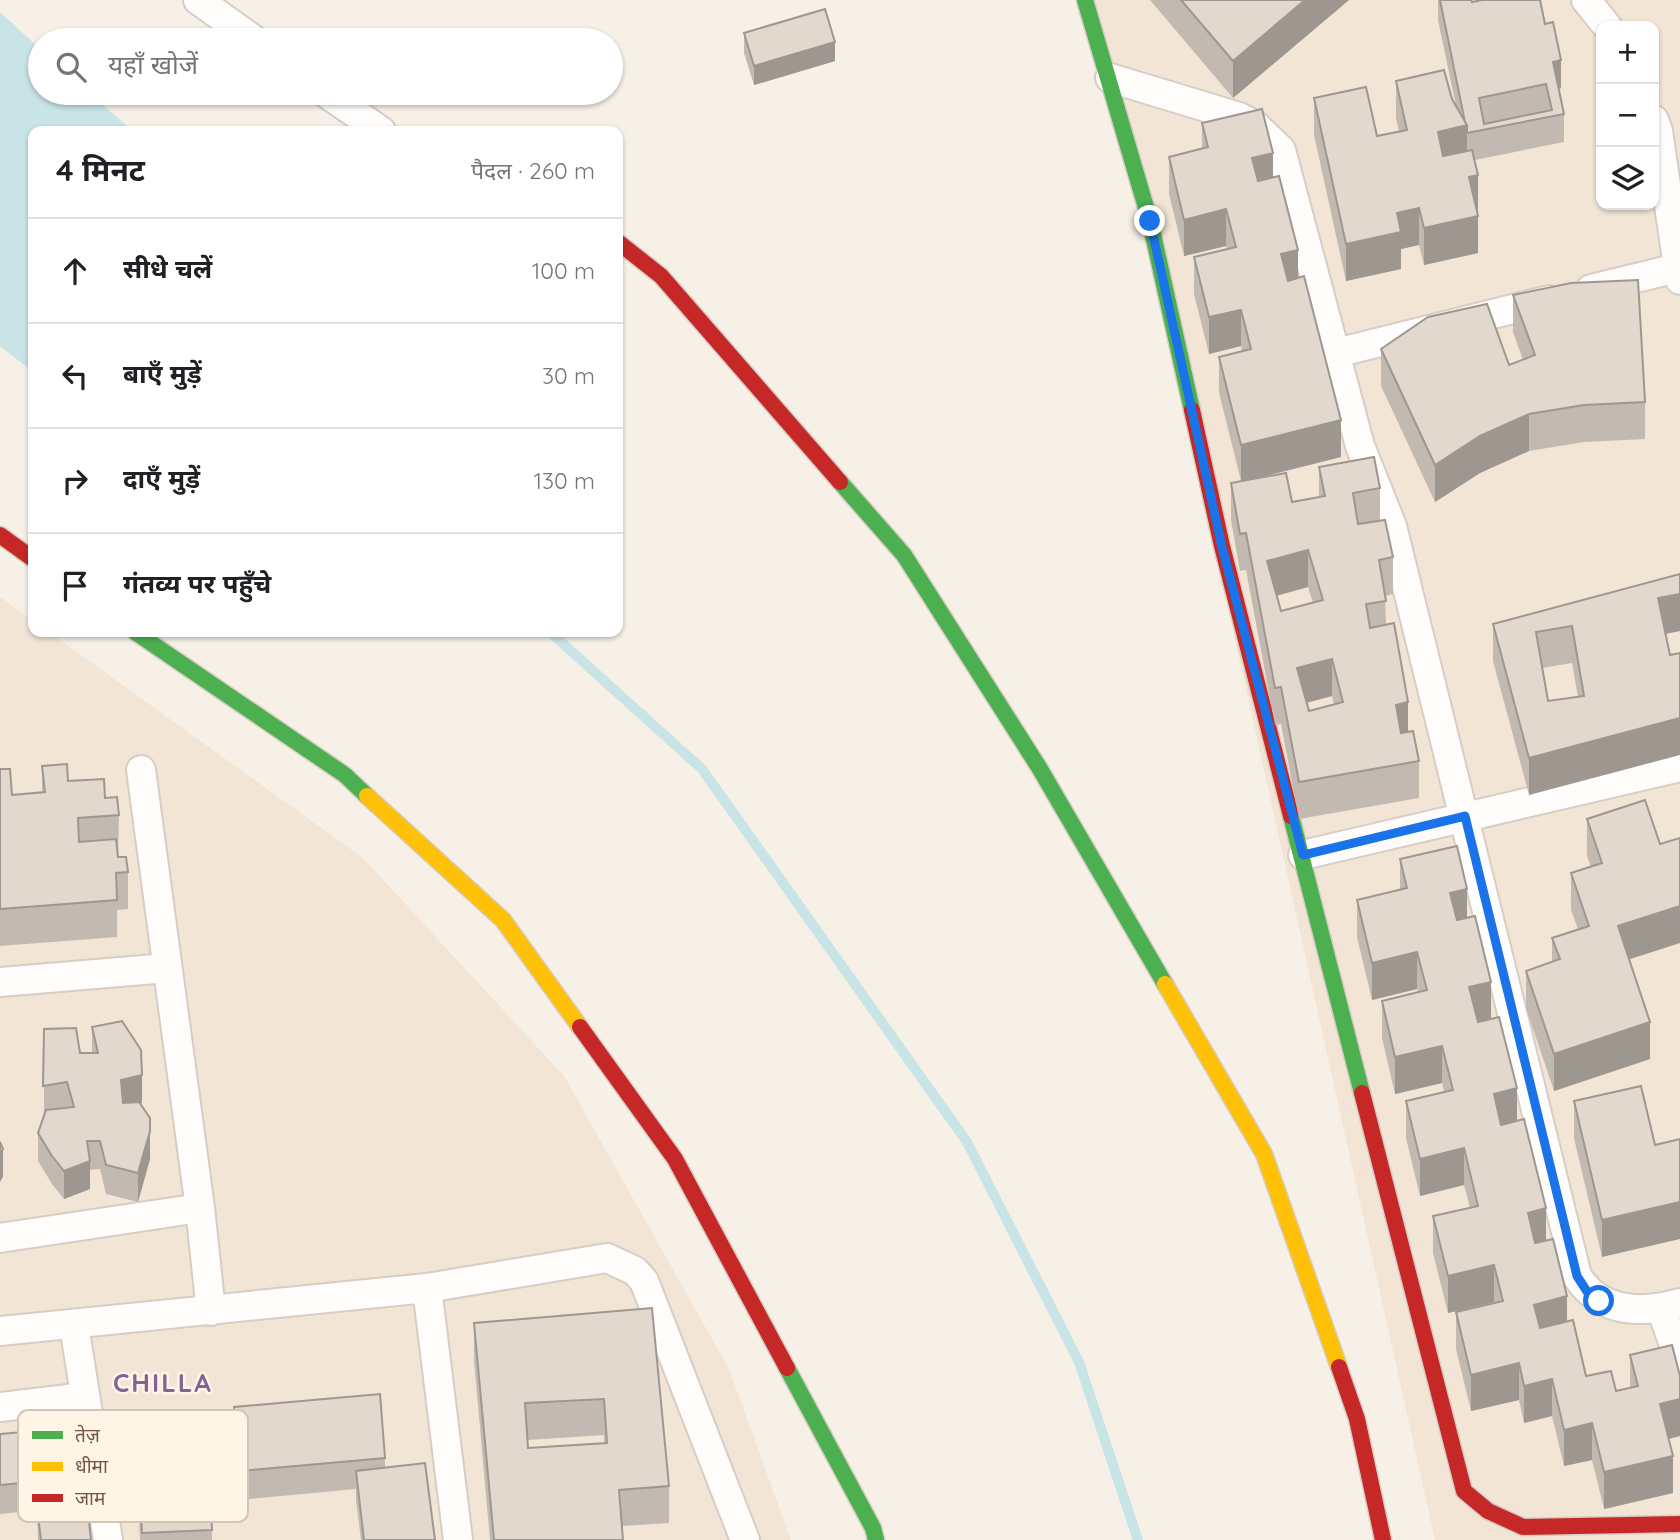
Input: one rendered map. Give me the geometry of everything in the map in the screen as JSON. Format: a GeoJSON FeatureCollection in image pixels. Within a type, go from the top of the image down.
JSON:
{"type":"FeatureCollection","features":[{"type":"Feature","properties":{"kind":"street"},"geometry":{"type":"LineString","coordinates":[[198,0],[237,28]]}},
{"type":"Feature","properties":{"kind":"street"},"geometry":{"type":"LineString","coordinates":[[1085,0],[1150,221],[1222,547],[1464,1491],[1488,1511],[1523,1527],[1680,1524]]}},
{"type":"Feature","properties":{"kind":"street"},"geometry":{"type":"LineString","coordinates":[[1586,0],[1602,21]]}},
{"type":"Feature","properties":{"kind":"street"},"geometry":{"type":"LineString","coordinates":[[1110,78],[1239,117],[1255,125],[1281,150],[1360,446],[1392,526],[1577,1276],[1588,1293],[1611,1306],[1671,1305],[1680,1362]]}},
{"type":"Feature","properties":{"kind":"street"},"geometry":{"type":"LineString","coordinates":[[343,105],[374,126]]}},
{"type":"Feature","properties":{"kind":"street"},"geometry":{"type":"LineString","coordinates":[[1336,354],[1679,274],[1664,126]]}},
{"type":"Feature","properties":{"kind":"street"},"geometry":{"type":"LineString","coordinates":[[623,246],[661,276],[904,555],[1040,769],[1264,1154],[1357,1419],[1383,1540]]}},
{"type":"Feature","properties":{"kind":"street"},"geometry":{"type":"LineString","coordinates":[[0,535],[28,555]]}},
{"type":"Feature","properties":{"kind":"street"},"geometry":{"type":"LineString","coordinates":[[142,637],[345,775],[503,920],[675,1159],[866,1515],[876,1540]]}},
{"type":"Feature","properties":{"kind":"street"},"geometry":{"type":"LineString","coordinates":[[1303,855],[1680,767]]}},
{"type":"Feature","properties":{"kind":"street"},"geometry":{"type":"LineString","coordinates":[[141,770],[200,1208],[211,1311]]}},
{"type":"Feature","properties":{"kind":"street"},"geometry":{"type":"LineString","coordinates":[[0,982],[167,968]]}},
{"type":"Feature","properties":{"kind":"street"},"geometry":{"type":"LineString","coordinates":[[0,1238],[200,1208]]}},
{"type":"Feature","properties":{"kind":"street"},"geometry":{"type":"LineString","coordinates":[[0,1331],[427,1288],[607,1258],[635,1271],[644,1281],[745,1540]]}},
{"type":"Feature","properties":{"kind":"street"},"geometry":{"type":"LineString","coordinates":[[427,1288],[458,1540]]}},
{"type":"Feature","properties":{"kind":"street"},"geometry":{"type":"LineString","coordinates":[[74,1325],[87,1410]]}},
{"type":"Feature","properties":{"kind":"street"},"geometry":{"type":"LineString","coordinates":[[0,1407],[85,1397]]}},
{"type":"Feature","properties":{"kind":"street"},"geometry":{"type":"LineString","coordinates":[[105,1522],[108,1540]]}},
{"type":"Feature","properties":{"kind":"shaded area"},"geometry":{"type":"Polygon","coordinates":[[[1093,0],[1680,0],[1680,1540],[1435,1540],[1093,0]]]}},
{"type":"Feature","properties":{"kind":"shaded area"},"geometry":{"type":"Polygon","coordinates":[[[0,597],[28,617],[28,637],[56,637],[363,858],[564,1076],[729,1369],[791,1540],[0,1540],[0,597]]]}},
{"type":"Feature","properties":{"kind":"water"},"geometry":{"type":"Polygon","coordinates":[[[0,12],[28,38],[28,105],[103,105],[127,126],[28,126],[28,368],[0,346],[0,12]]]}},
{"type":"Feature","properties":{"kind":"building"},"geometry":{"type":"Polygon","coordinates":[[[1181,0],[1305,0],[1233,61],[1181,0]]]}},
{"type":"Feature","properties":{"kind":"building"},"geometry":{"type":"Polygon","coordinates":[[[1440,0],[1540,0],[1545,24],[1553,22],[1561,60],[1553,62],[1564,114],[1467,133],[1440,0]],[[1546,84],[1479,98],[1484,124],[1552,110],[1546,84]]]}},
{"type":"Feature","properties":{"kind":"building"},"geometry":{"type":"Polygon","coordinates":[[[825,9],[835,42],[754,66],[744,33],[825,9]]]}},
{"type":"Feature","properties":{"kind":"building"},"geometry":{"type":"Polygon","coordinates":[[[1444,70],[1452,99],[1467,125],[1438,132],[1443,156],[1472,150],[1478,175],[1469,177],[1478,216],[1424,228],[1419,208],[1397,213],[1401,232],[1346,244],[1314,98],[1366,87],[1377,136],[1407,130],[1396,81],[1444,70]]]}},
{"type":"Feature","properties":{"kind":"building"},"geometry":{"type":"Polygon","coordinates":[[[1262,109],[1273,153],[1252,158],[1258,181],[1279,176],[1298,250],[1281,254],[1288,281],[1304,276],[1341,420],[1241,445],[1219,357],[1251,349],[1241,310],[1209,317],[1194,257],[1236,247],[1226,209],[1184,220],[1169,157],[1208,147],[1202,123],[1262,109]]]}},
{"type":"Feature","properties":{"kind":"building"},"geometry":{"type":"Polygon","coordinates":[[[1638,280],[1645,402],[1584,405],[1529,414],[1480,436],[1435,465],[1381,349],[1428,317],[1487,304],[1509,365],[1535,355],[1513,295],[1571,283],[1638,280]]]}},
{"type":"Feature","properties":{"kind":"building"},"geometry":{"type":"Polygon","coordinates":[[[1374,457],[1380,488],[1353,493],[1358,524],[1385,520],[1393,557],[1379,560],[1386,601],[1366,604],[1370,628],[1394,623],[1408,702],[1396,705],[1401,733],[1413,731],[1419,761],[1299,782],[1281,687],[1275,688],[1246,533],[1240,534],[1231,483],[1286,473],[1292,502],[1325,496],[1319,467],[1374,457]],[[1308,550],[1267,561],[1281,611],[1323,600],[1308,550]],[[1332,659],[1297,668],[1309,711],[1343,702],[1332,659]]]}},
{"type":"Feature","properties":{"kind":"building"},"geometry":{"type":"Polygon","coordinates":[[[1680,574],[1680,594],[1658,598],[1670,655],[1680,653],[1680,718],[1529,758],[1493,624],[1680,574]],[[1572,626],[1536,632],[1548,701],[1584,696],[1572,626]]]}},
{"type":"Feature","properties":{"kind":"building"},"geometry":{"type":"Polygon","coordinates":[[[67,764],[68,781],[104,779],[105,798],[117,797],[119,815],[78,818],[79,842],[116,839],[118,857],[126,857],[128,872],[116,873],[117,900],[0,909],[0,769],[10,769],[12,795],[45,792],[42,766],[67,764]]]}},
{"type":"Feature","properties":{"kind":"building"},"geometry":{"type":"Polygon","coordinates":[[[1645,800],[1660,844],[1680,838],[1680,906],[1618,926],[1650,1022],[1554,1054],[1526,971],[1560,959],[1552,938],[1589,926],[1571,873],[1602,863],[1587,819],[1645,800]]]}},
{"type":"Feature","properties":{"kind":"building"},"geometry":{"type":"Polygon","coordinates":[[[1457,846],[1467,889],[1450,893],[1457,920],[1475,916],[1491,982],[1469,987],[1478,1022],[1499,1017],[1517,1088],[1494,1094],[1501,1125],[1524,1119],[1546,1208],[1528,1213],[1535,1243],[1553,1239],[1567,1296],[1534,1305],[1540,1328],[1573,1320],[1586,1376],[1611,1371],[1616,1391],[1638,1386],[1630,1355],[1672,1345],[1680,1376],[1680,1399],[1660,1404],[1673,1456],[1604,1472],[1592,1423],[1564,1430],[1552,1379],[1524,1386],[1519,1363],[1471,1375],[1456,1312],[1503,1301],[1494,1265],[1448,1276],[1433,1216],[1478,1206],[1464,1148],[1420,1159],[1406,1101],[1453,1090],[1442,1046],[1395,1057],[1382,1001],[1427,990],[1417,952],[1372,963],[1357,900],[1407,888],[1400,859],[1457,846]]]}},
{"type":"Feature","properties":{"kind":"building"},"geometry":{"type":"Polygon","coordinates":[[[122,1021],[141,1050],[142,1075],[121,1080],[123,1103],[139,1102],[150,1118],[150,1131],[138,1173],[106,1165],[100,1141],[87,1141],[90,1161],[64,1171],[38,1133],[46,1110],[74,1107],[67,1082],[43,1086],[44,1029],[76,1028],[80,1053],[98,1053],[92,1027],[122,1021]]]}},
{"type":"Feature","properties":{"kind":"building"},"geometry":{"type":"Polygon","coordinates":[[[1641,1086],[1655,1145],[1680,1139],[1680,1202],[1602,1220],[1574,1101],[1641,1086]]]}},
{"type":"Feature","properties":{"kind":"building"},"geometry":{"type":"Polygon","coordinates":[[[652,1308],[669,1486],[619,1490],[623,1540],[494,1540],[474,1323],[652,1308]],[[604,1399],[525,1403],[528,1448],[607,1443],[604,1399]]]}},
{"type":"Feature","properties":{"kind":"building"},"geometry":{"type":"Polygon","coordinates":[[[380,1394],[385,1458],[248,1470],[248,1410],[234,1410],[234,1407],[380,1394]]]}},
{"type":"Feature","properties":{"kind":"building"},"geometry":{"type":"Polygon","coordinates":[[[18,1432],[18,1483],[0,1485],[0,1434],[18,1432]]]}},
{"type":"Feature","properties":{"kind":"building"},"geometry":{"type":"Polygon","coordinates":[[[425,1463],[435,1540],[364,1540],[356,1471],[425,1463]]]}},
{"type":"Feature","properties":{"kind":"building"},"geometry":{"type":"Polygon","coordinates":[[[39,1522],[89,1522],[91,1540],[41,1540],[39,1522]]]}},
{"type":"Feature","properties":{"kind":"building"},"geometry":{"type":"Polygon","coordinates":[[[141,1522],[212,1522],[212,1530],[142,1533],[141,1522]]]}},
{"type":"Feature","properties":{"kind":"waterway"},"geometry":{"type":"LineString","coordinates":[[556,637],[702,769],[967,1142],[1079,1362],[1138,1540]]}},
{"type":"Feature","properties":{"kind":"traffic: fast"},"geometry":{"type":"LineString","coordinates":[[1085,0],[1150,221],[1192,410]]}},
{"type":"Feature","properties":{"kind":"traffic: fast"},"geometry":{"type":"LineString","coordinates":[[840,482],[904,555],[1040,769],[1165,984]]}},
{"type":"Feature","properties":{"kind":"traffic: fast"},"geometry":{"type":"LineString","coordinates":[[142,637],[345,775],[367,796]]}},
{"type":"Feature","properties":{"kind":"traffic: fast"},"geometry":{"type":"LineString","coordinates":[[1291,816],[1362,1093]]}},
{"type":"Feature","properties":{"kind":"traffic: fast"},"geometry":{"type":"LineString","coordinates":[[787,1368],[873,1528],[876,1540]]}},
{"type":"Feature","properties":{"kind":"traffic: slow"},"geometry":{"type":"LineString","coordinates":[[367,796],[503,920],[580,1027]]}},
{"type":"Feature","properties":{"kind":"traffic: slow"},"geometry":{"type":"LineString","coordinates":[[1165,984],[1264,1154],[1339,1367]]}},
{"type":"Feature","properties":{"kind":"traffic: jam"},"geometry":{"type":"LineString","coordinates":[[623,246],[661,276],[840,482]]}},
{"type":"Feature","properties":{"kind":"traffic: jam"},"geometry":{"type":"LineString","coordinates":[[1192,410],[1222,546],[1291,816]]}},
{"type":"Feature","properties":{"kind":"traffic: jam"},"geometry":{"type":"LineString","coordinates":[[0,535],[28,555]]}},
{"type":"Feature","properties":{"kind":"traffic: jam"},"geometry":{"type":"LineString","coordinates":[[580,1027],[675,1159],[787,1368]]}},
{"type":"Feature","properties":{"kind":"traffic: jam"},"geometry":{"type":"LineString","coordinates":[[1362,1093],[1464,1491],[1488,1511],[1523,1527],[1680,1524]]}},
{"type":"Feature","properties":{"kind":"traffic: jam"},"geometry":{"type":"LineString","coordinates":[[1339,1367],[1357,1419],[1383,1540]]}},
{"type":"Feature","properties":{"kind":"district","name":"CHILLA"},"geometry":{"type":"Point","coordinates":[163,1382]}},
{"type":"Feature","properties":{"kind":"route"},"geometry":{"type":"LineString","coordinates":[[1150,221],[1222,547],[1303,855],[1465,816],[1577,1276],[1588,1293],[1599,1301]]}}]}
